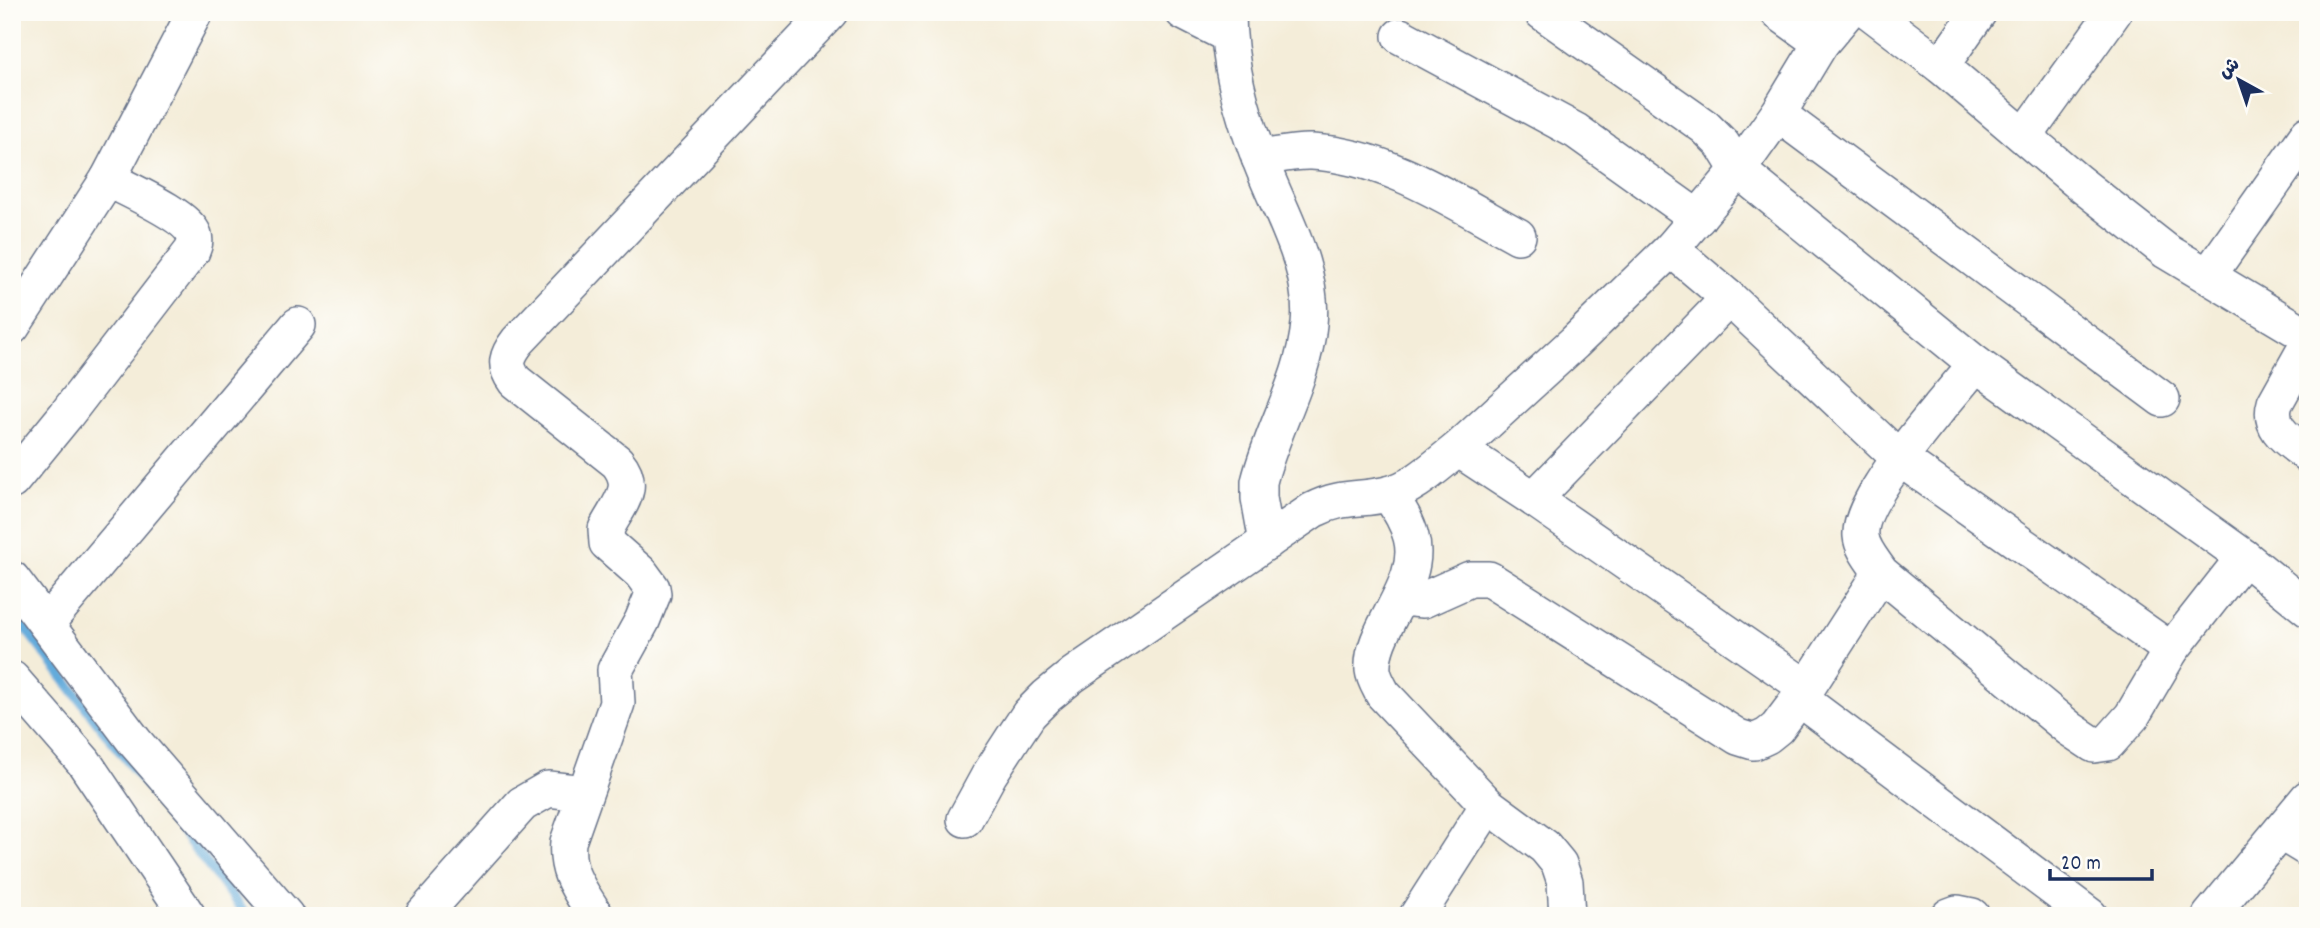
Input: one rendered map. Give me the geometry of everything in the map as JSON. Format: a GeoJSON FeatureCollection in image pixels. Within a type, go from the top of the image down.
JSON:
{"type":"FeatureCollection","features":[{"type":"Feature","properties":{"kind":"street"},"geometry":{"type":"LineString","coordinates":[[12,327],[108,179],[195,12]]}},
{"type":"Feature","properties":{"kind":"street"},"geometry":{"type":"LineString","coordinates":[[596,916],[571,875],[568,842],[617,703],[615,670],[642,621],[653,594],[652,588],[641,573],[607,543],[605,536],[627,489],[629,480],[624,469],[515,381],[508,371],[509,354],[573,282],[830,12]]}},
{"type":"Feature","properties":{"kind":"street"},"geometry":{"type":"LineString","coordinates":[[1183,12],[1228,24],[1236,89],[1259,158],[1299,253],[1306,280],[1310,323],[1303,355],[1259,482],[1259,498],[1267,542]]}},
{"type":"Feature","properties":{"kind":"street"},"geometry":{"type":"LineString","coordinates":[[1542,12],[1705,127],[1723,144],[1738,170],[1976,364],[2244,557],[2308,609]]}},
{"type":"Feature","properties":{"kind":"street"},"geometry":{"type":"LineString","coordinates":[[1778,12],[1821,43]]}},
{"type":"Feature","properties":{"kind":"street"},"geometry":{"type":"LineString","coordinates":[[965,819],[989,775],[1024,722],[1047,696],[1073,675],[1329,502],[1389,494],[1413,483],[1458,449],[1671,249],[1738,170],[1778,114],[1821,43],[1847,12]]}},
{"type":"Feature","properties":{"kind":"street"},"geometry":{"type":"LineString","coordinates":[[1870,12],[1941,66],[2078,182],[2166,251],[2308,336]]}},
{"type":"Feature","properties":{"kind":"street"},"geometry":{"type":"LineString","coordinates":[[1941,66],[1979,12]]}},
{"type":"Feature","properties":{"kind":"street"},"geometry":{"type":"LineString","coordinates":[[2025,136],[2113,12]]}},
{"type":"Feature","properties":{"kind":"street"},"geometry":{"type":"LineString","coordinates":[[1400,36],[1576,131],[1698,218]]}},
{"type":"Feature","properties":{"kind":"street"},"geometry":{"type":"LineString","coordinates":[[1778,114],[2162,399]]}},
{"type":"Feature","properties":{"kind":"street"},"geometry":{"type":"LineString","coordinates":[[2208,276],[2308,134]]}},
{"type":"Feature","properties":{"kind":"street"},"geometry":{"type":"LineString","coordinates":[[1259,158],[1309,152],[1359,159],[1412,179],[1518,236]]}},
{"type":"Feature","properties":{"kind":"street"},"geometry":{"type":"LineString","coordinates":[[12,481],[142,317],[192,251],[195,242],[190,228],[179,219],[108,179]]}},
{"type":"Feature","properties":{"kind":"street"},"geometry":{"type":"LineString","coordinates":[[1671,249],[1729,298],[1899,458],[2171,650]]}},
{"type":"Feature","properties":{"kind":"street"},"geometry":{"type":"LineString","coordinates":[[1535,499],[1729,298]]}},
{"type":"Feature","properties":{"kind":"street"},"geometry":{"type":"LineString","coordinates":[[46,624],[298,326]]}},
{"type":"Feature","properties":{"kind":"street"},"geometry":{"type":"LineString","coordinates":[[2308,344],[2272,413],[2273,423],[2282,434],[2308,455]]}},
{"type":"Feature","properties":{"kind":"street"},"geometry":{"type":"LineString","coordinates":[[1976,364],[1899,458],[1865,511],[1861,523],[1863,544],[1881,573],[2070,729],[2094,744],[2101,745],[2115,736],[2132,716],[2171,650],[2244,557]]}},
{"type":"Feature","properties":{"kind":"street"},"geometry":{"type":"LineString","coordinates":[[1458,449],[1535,499],[1803,693],[2090,916]]}},
{"type":"Feature","properties":{"kind":"street"},"geometry":{"type":"LineString","coordinates":[[1389,494],[1403,516],[1412,547],[1412,560],[1401,598],[1374,654],[1375,681],[1383,694],[1488,805],[1545,848],[1559,864],[1566,892],[1567,916]]}},
{"type":"Feature","properties":{"kind":"street"},"geometry":{"type":"LineString","coordinates":[[1401,598],[1423,600],[1470,579],[1489,579],[1745,740],[1754,742],[1777,728],[1881,573]]}},
{"type":"Feature","properties":{"kind":"street"},"geometry":{"type":"LineString","coordinates":[[12,579],[135,742],[286,916]]}},
{"type":"Feature","properties":{"kind":"street"},"geometry":{"type":"LineString","coordinates":[[12,679],[84,762],[188,916]]}},
{"type":"Feature","properties":{"kind":"street"},"geometry":{"type":"LineString","coordinates":[[84,762],[135,742]]}},
{"type":"Feature","properties":{"kind":"street"},"geometry":{"type":"LineString","coordinates":[[422,916],[522,804],[548,789],[584,793]]}},
{"type":"Feature","properties":{"kind":"street"},"geometry":{"type":"LineString","coordinates":[[2210,916],[2294,840],[2308,798]]}},
{"type":"Feature","properties":{"kind":"street"},"geometry":{"type":"LineString","coordinates":[[1417,916],[1488,805]]}},
{"type":"Feature","properties":{"kind":"street"},"geometry":{"type":"LineString","coordinates":[[1949,916],[1957,913],[1972,916]]}},
{"type":"Feature","properties":{"kind":"waterway"},"geometry":{"type":"LineString","coordinates":[[12,611],[247,916]]}}]}
